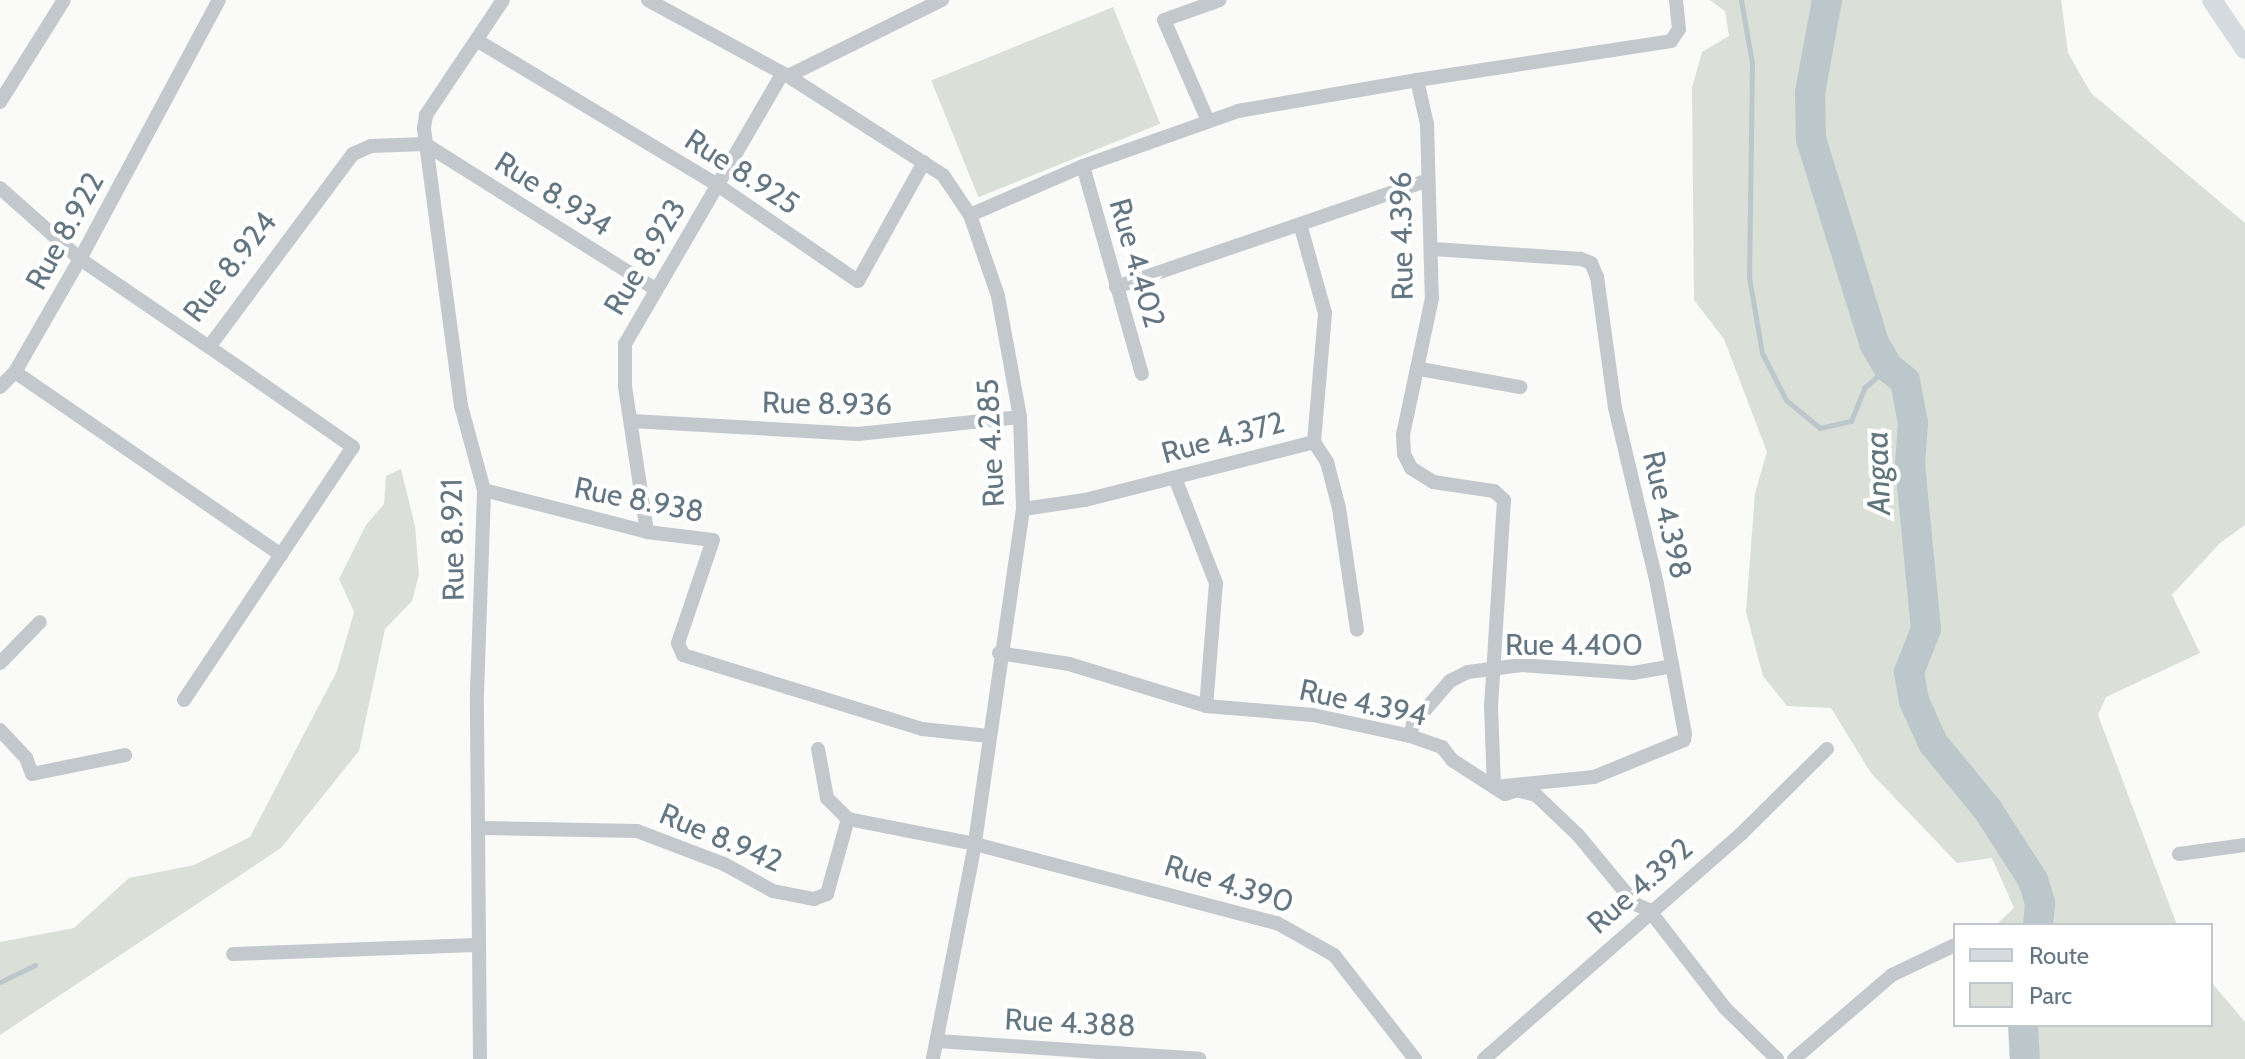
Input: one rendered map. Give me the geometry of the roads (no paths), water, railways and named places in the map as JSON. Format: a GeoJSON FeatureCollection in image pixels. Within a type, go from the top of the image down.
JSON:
{"type":"FeatureCollection","features":[{"type":"Feature","properties":{"kind":"main road"},"geometry":{"type":"LineString","coordinates":[[2212,0],[2245,49]]}},
{"type":"Feature","properties":{"kind":"street"},"geometry":{"type":"LineString","coordinates":[[0,101],[64,0]]}},
{"type":"Feature","properties":{"kind":"street","name":"Rue 8.922"},"geometry":{"type":"LineString","coordinates":[[0,387],[15,372],[80,259],[219,0]]}},
{"type":"Feature","properties":{"kind":"street","name":"Rue 8.921"},"geometry":{"type":"LineString","coordinates":[[480,1059],[476,945],[482,828],[477,693],[484,490],[461,406],[425,144],[426,115],[503,0]]}},
{"type":"Feature","properties":{"kind":"street","name":"Rue 4.285"},"geometry":{"type":"LineString","coordinates":[[648,0],[785,75],[943,175],[970,215],[998,296],[1020,417],[1023,509],[999,653],[975,844],[933,1059]]}},
{"type":"Feature","properties":{"kind":"street"},"geometry":{"type":"LineString","coordinates":[[785,75],[942,0]]}},
{"type":"Feature","properties":{"kind":"street"},"geometry":{"type":"LineString","coordinates":[[1208,121],[1164,20],[1220,0]]}},
{"type":"Feature","properties":{"kind":"street"},"geometry":{"type":"LineString","coordinates":[[970,215],[1083,166],[1208,121],[1302,97],[1671,41],[1679,29],[1676,0]]}},
{"type":"Feature","properties":{"kind":"street","name":"Rue 8.925"},"geometry":{"type":"LineString","coordinates":[[478,41],[719,186],[858,281],[924,162]]}},
{"type":"Feature","properties":{"kind":"street","name":"Rue 8.923"},"geometry":{"type":"LineString","coordinates":[[647,532],[625,344],[654,288],[785,75]]}},
{"type":"Feature","properties":{"kind":"street","name":"Rue 4.396"},"geometry":{"type":"LineString","coordinates":[[1417,80],[1427,124],[1433,249],[1432,298],[1420,369],[1403,435],[1411,468],[1433,482],[1494,491],[1504,500],[1494,671],[1494,787]]}},
{"type":"Feature","properties":{"kind":"street","name":"Rue 8.924"},"geometry":{"type":"LineString","coordinates":[[0,188],[80,259],[209,347],[353,154],[371,146],[425,144]]}},
{"type":"Feature","properties":{"kind":"street","name":"Rue 8.934"},"geometry":{"type":"LineString","coordinates":[[425,144],[654,288]]}},
{"type":"Feature","properties":{"kind":"street","name":"Rue 4.402"},"geometry":{"type":"LineString","coordinates":[[1083,166],[1142,374]]}},
{"type":"Feature","properties":{"kind":"street"},"geometry":{"type":"LineString","coordinates":[[1116,287],[1428,180]]}},
{"type":"Feature","properties":{"kind":"street","name":"Rue 4.372"},"geometry":{"type":"LineString","coordinates":[[1023,509],[1175,478],[1314,442],[1325,313],[1300,224]]}},
{"type":"Feature","properties":{"kind":"street","name":"Rue 4.398"},"geometry":{"type":"LineString","coordinates":[[1433,249],[1591,263],[1615,408],[1672,666],[1684,740],[1584,780],[1494,787]]}},
{"type":"Feature","properties":{"kind":"street"},"geometry":{"type":"LineString","coordinates":[[184,700],[353,447],[209,347]]}},
{"type":"Feature","properties":{"kind":"street"},"geometry":{"type":"LineString","coordinates":[[1420,369],[1520,387]]}},
{"type":"Feature","properties":{"kind":"street"},"geometry":{"type":"LineString","coordinates":[[15,372],[281,555]]}},
{"type":"Feature","properties":{"kind":"street","name":"Rue 8.936"},"geometry":{"type":"LineString","coordinates":[[632,421],[858,434],[937,430],[1020,417]]}},
{"type":"Feature","properties":{"kind":"street"},"geometry":{"type":"LineString","coordinates":[[1314,442],[1327,462],[1339,508],[1357,630]]}},
{"type":"Feature","properties":{"kind":"street"},"geometry":{"type":"LineString","coordinates":[[1175,478],[1216,583],[1206,706]]}},
{"type":"Feature","properties":{"kind":"street","name":"Rue 8.938"},"geometry":{"type":"LineString","coordinates":[[484,490],[647,532],[713,540],[678,643],[683,655],[922,729],[989,736]]}},
{"type":"Feature","properties":{"kind":"street"},"geometry":{"type":"LineString","coordinates":[[0,663],[40,622]]}},
{"type":"Feature","properties":{"kind":"street","name":"Rue 4.394"},"geometry":{"type":"LineString","coordinates":[[999,653],[1069,664],[1206,706],[1313,715],[1410,736],[1442,747],[1452,760],[1505,794],[1523,790],[1536,795],[1578,835],[1635,904],[1649,910],[1725,1008],[1777,1059]]}},
{"type":"Feature","properties":{"kind":"street","name":"Rue 4.400"},"geometry":{"type":"LineString","coordinates":[[1410,736],[1413,724],[1450,681],[1468,672],[1545,666],[1633,673],[1672,666]]}},
{"type":"Feature","properties":{"kind":"street"},"geometry":{"type":"LineString","coordinates":[[0,730],[26,758],[32,774],[125,755]]}},
{"type":"Feature","properties":{"kind":"street"},"geometry":{"type":"LineString","coordinates":[[818,749],[827,798],[848,819],[975,844]]}},
{"type":"Feature","properties":{"kind":"street","name":"Rue 4.392"},"geometry":{"type":"LineString","coordinates":[[1484,1059],[1649,910],[1741,834],[1827,749]]}},
{"type":"Feature","properties":{"kind":"street","name":"Rue 8.942"},"geometry":{"type":"LineString","coordinates":[[482,828],[637,831],[710,858],[773,891],[814,899],[827,894],[848,819]]}},
{"type":"Feature","properties":{"kind":"street","name":"Rue 4.390"},"geometry":{"type":"LineString","coordinates":[[975,844],[1277,923],[1334,955],[1415,1059]]}},
{"type":"Feature","properties":{"kind":"street"},"geometry":{"type":"LineString","coordinates":[[2179,854],[2245,845]]}},
{"type":"Feature","properties":{"kind":"street"},"geometry":{"type":"LineString","coordinates":[[233,954],[476,945]]}},
{"type":"Feature","properties":{"kind":"street"},"geometry":{"type":"LineString","coordinates":[[1794,1059],[1892,975],[1953,946]]}},
{"type":"Feature","properties":{"kind":"street","name":"Rue 4.388"},"geometry":{"type":"LineString","coordinates":[[938,1041],[1199,1059]]}},
{"type":"Feature","properties":{"kind":"waterway"},"geometry":{"type":"LineString","coordinates":[[1741,0],[1752,63],[1749,277],[1762,353],[1786,400],[1820,428],[1851,421],[1864,388],[1888,367]]}},
{"type":"Feature","properties":{"kind":"waterway","name":"Angaa"},"geometry":{"type":"LineString","coordinates":[[1827,0],[1810,93],[1811,139],[1874,343],[1888,367],[1905,381],[1913,423],[1910,464],[1926,629],[1909,672],[1914,701],[1933,743],[1988,810],[2033,880],[2040,903],[2038,923]]}},
{"type":"Feature","properties":{"kind":"waterway"},"geometry":{"type":"LineString","coordinates":[[0,982],[35,965]]}},
{"type":"Feature","properties":{"kind":"waterway","name":"Angaa"},"geometry":{"type":"LineString","coordinates":[[2023,1027],[2025,1059]]}}]}
